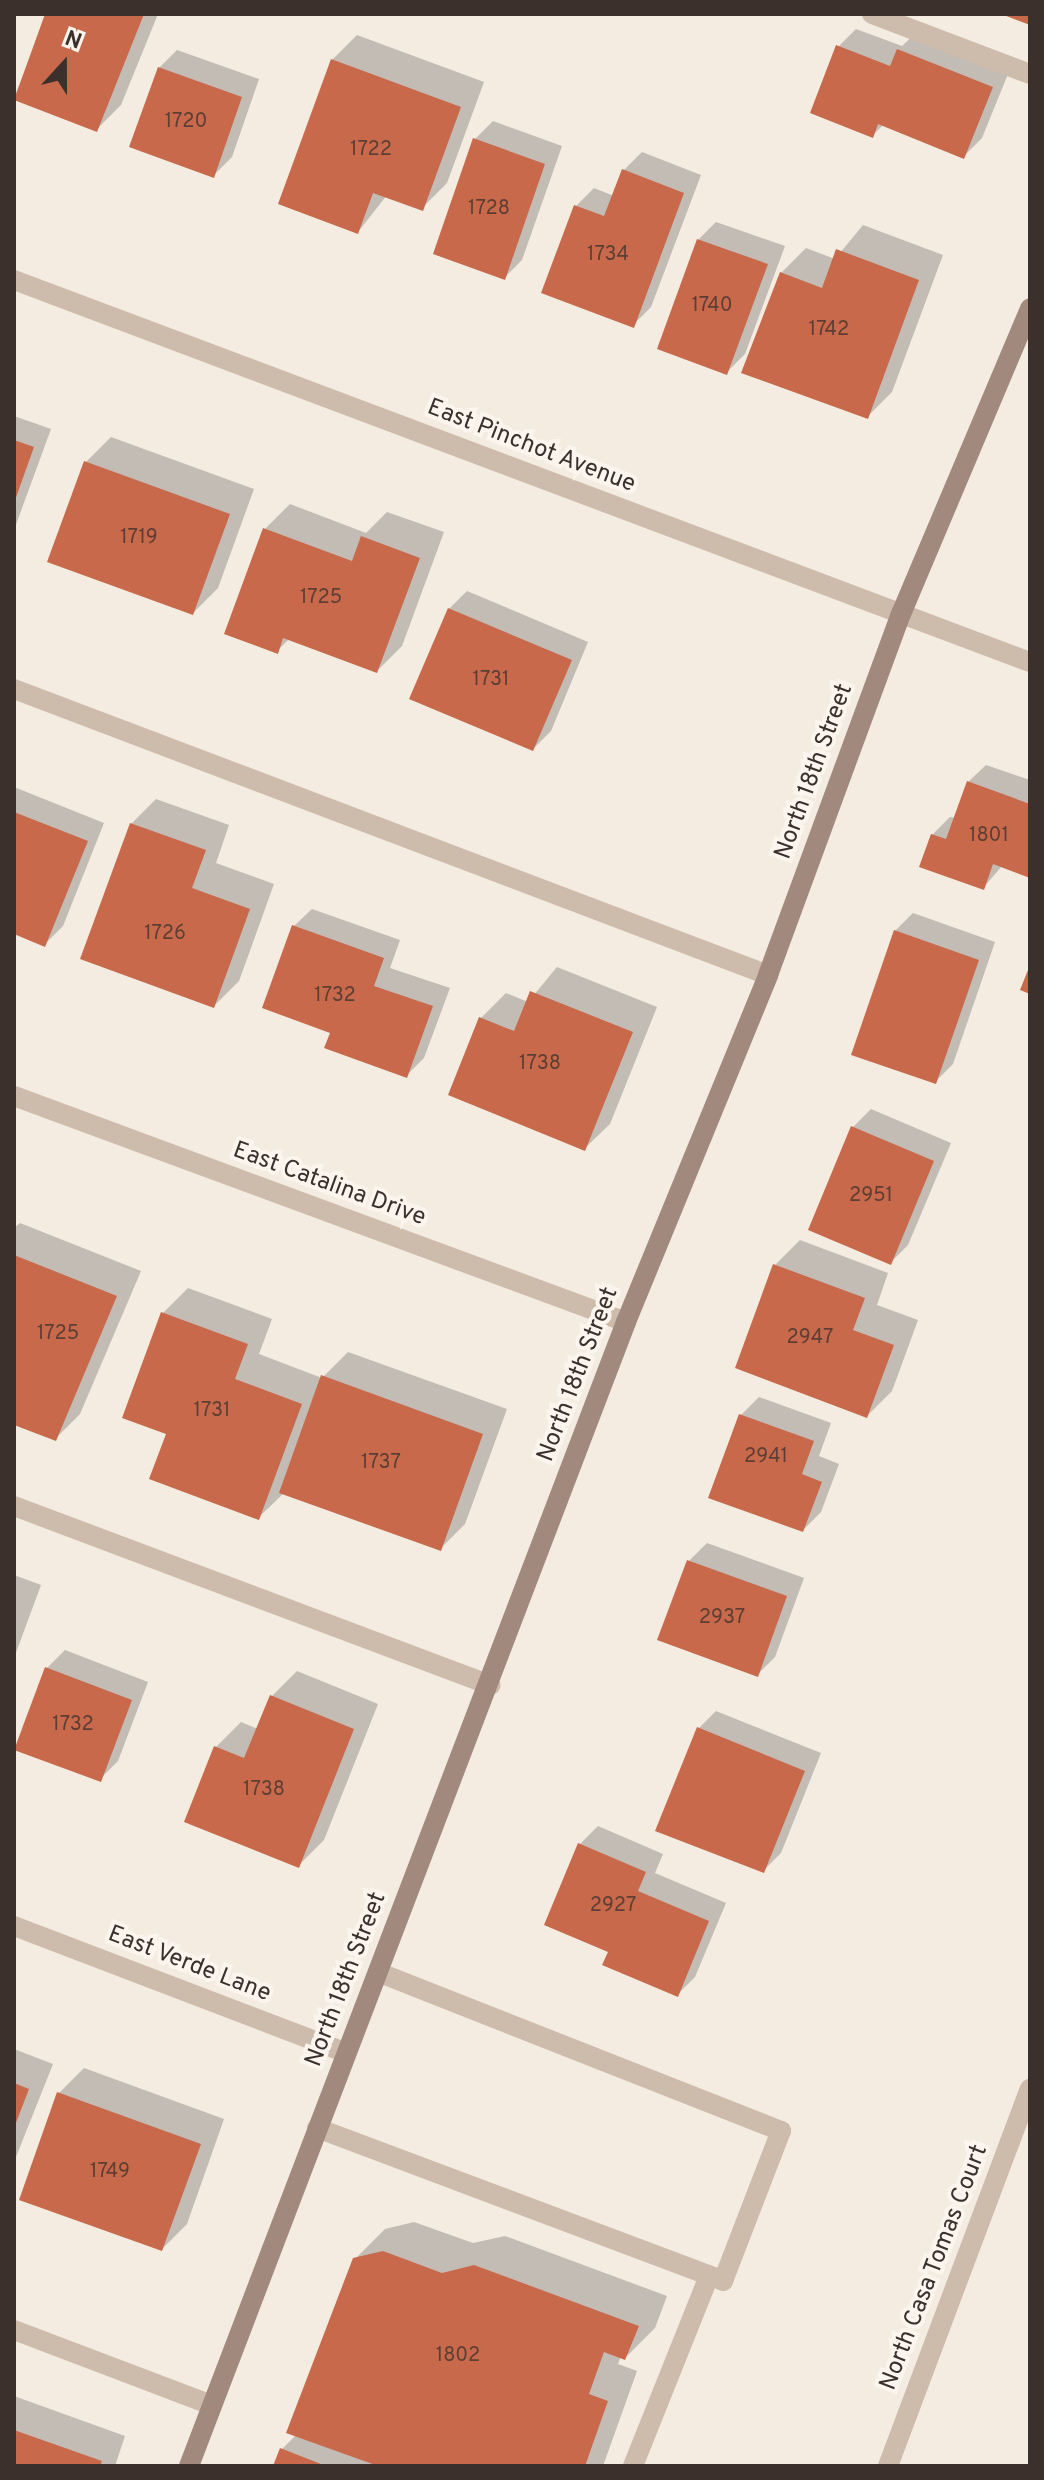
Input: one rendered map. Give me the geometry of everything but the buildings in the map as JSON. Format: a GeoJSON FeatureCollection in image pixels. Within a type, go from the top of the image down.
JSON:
{"type":"FeatureCollection","features":[{"type":"Feature","properties":{"kind":"street"},"geometry":{"type":"LineString","coordinates":[[872,14],[1030,74]]}},
{"type":"Feature","properties":{"kind":"street","name":"East Pinchot Avenue"},"geometry":{"type":"LineString","coordinates":[[14,280],[1030,662]]}},
{"type":"Feature","properties":{"kind":"street","name":"North 18th Street"},"geometry":{"type":"LineString","coordinates":[[189,2466],[490,1685],[626,1322],[768,975],[901,614],[1030,308]]}},
{"type":"Feature","properties":{"kind":"street"},"geometry":{"type":"LineString","coordinates":[[14,689],[768,975]]}},
{"type":"Feature","properties":{"kind":"street","name":"East Catalina Drive"},"geometry":{"type":"LineString","coordinates":[[14,1096],[626,1322]]}},
{"type":"Feature","properties":{"kind":"street"},"geometry":{"type":"LineString","coordinates":[[14,1506],[490,1685]]}},
{"type":"Feature","properties":{"kind":"street","name":"East Verde Lane"},"geometry":{"type":"LineString","coordinates":[[14,1926],[346,2053]]}},
{"type":"Feature","properties":{"kind":"street"},"geometry":{"type":"LineString","coordinates":[[317,2128],[723,2281],[781,2131],[378,1972]]}},
{"type":"Feature","properties":{"kind":"street","name":"North Casa Tomas Court"},"geometry":{"type":"LineString","coordinates":[[888,2466],[1030,2089]]}},
{"type":"Feature","properties":{"kind":"street"},"geometry":{"type":"LineString","coordinates":[[633,2466],[709,2276]]}},
{"type":"Feature","properties":{"kind":"street"},"geometry":{"type":"LineString","coordinates":[[14,2330],[211,2405]]}}]}
